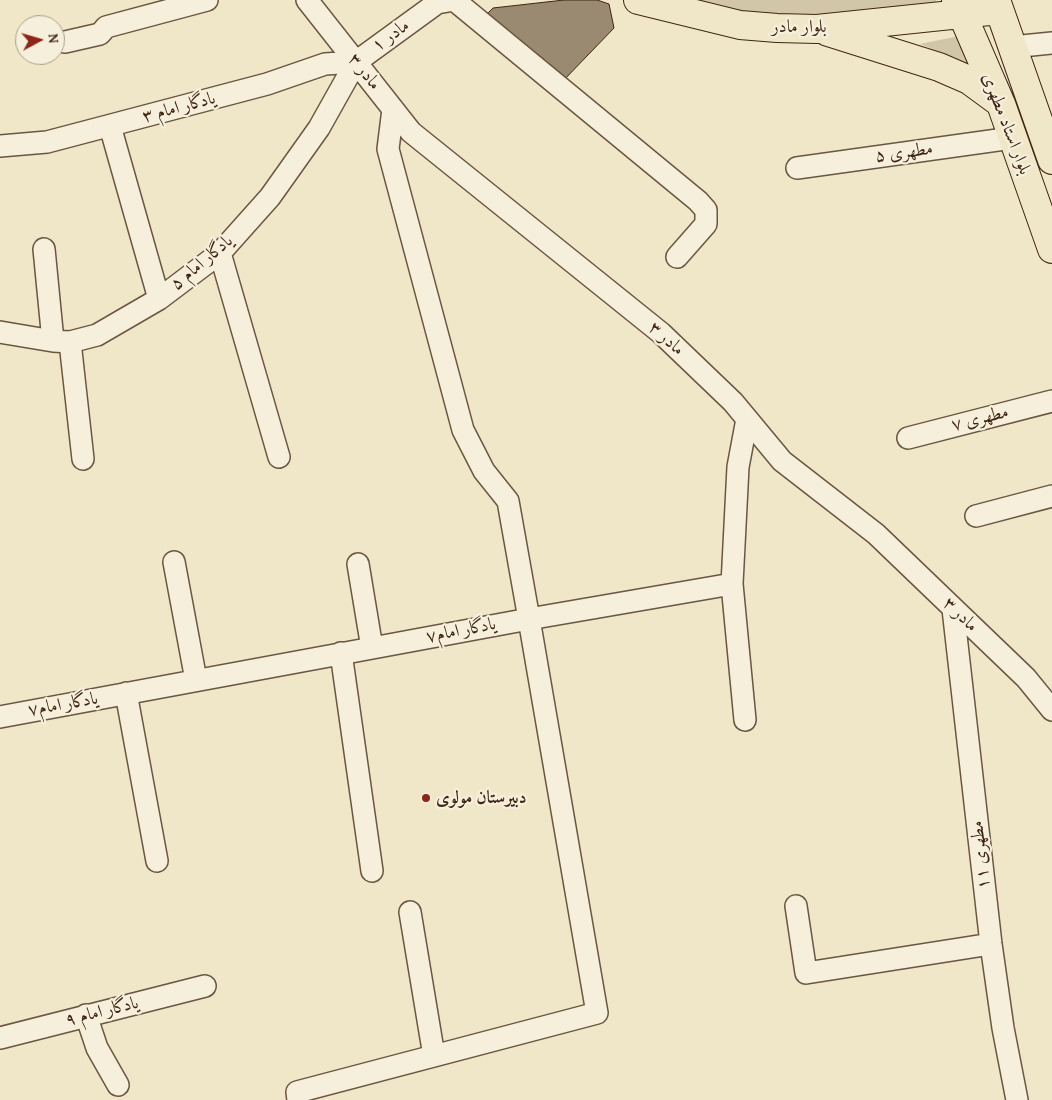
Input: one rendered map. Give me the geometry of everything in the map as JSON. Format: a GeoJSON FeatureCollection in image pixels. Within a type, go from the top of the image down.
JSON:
{"type":"FeatureCollection","features":[{"type":"Feature","properties":{"kind":"main road","name":"بلوار مادر"},"geometry":{"type":"LineString","coordinates":[[638,0],[740,25],[817,29],[959,7],[998,5]]}},
{"type":"Feature","properties":{"kind":"main road","name":"بلوار استاد مطهری"},"geometry":{"type":"LineString","coordinates":[[998,5],[1052,160]]}},
{"type":"Feature","properties":{"kind":"main road","name":"بلوار استاد مطهری"},"geometry":{"type":"LineString","coordinates":[[959,7],[1001,104],[1052,249]]}},
{"type":"Feature","properties":{"kind":"main road"},"geometry":{"type":"LineString","coordinates":[[817,29],[939,67],[969,80],[1001,104]]}},
{"type":"Feature","properties":{"kind":"street"},"geometry":{"type":"LineString","coordinates":[[65,42],[100,34],[106,27],[207,0]]}},
{"type":"Feature","properties":{"kind":"street","name":"مادر ۳"},"geometry":{"type":"LineString","coordinates":[[308,0],[411,132],[661,333],[733,402],[782,462],[876,534],[1026,678],[1052,710]]}},
{"type":"Feature","properties":{"kind":"street"},"geometry":{"type":"LineString","coordinates":[[454,0],[702,205],[706,210],[706,224],[676,257]]}},
{"type":"Feature","properties":{"kind":"street","name":"مادر ۱"},"geometry":{"type":"LineString","coordinates":[[356,62],[437,3],[454,0]]}},
{"type":"Feature","properties":{"kind":"street"},"geometry":{"type":"LineString","coordinates":[[1012,47],[1052,43]]}},
{"type":"Feature","properties":{"kind":"street","name":"یادگار امام ۳"},"geometry":{"type":"LineString","coordinates":[[0,146],[47,142],[267,84],[325,64],[356,62]]}},
{"type":"Feature","properties":{"kind":"street","name":"یادگار امام ۵"},"geometry":{"type":"LineString","coordinates":[[0,332],[61,341],[96,335],[159,299],[220,253],[270,197],[319,128],[356,62]]}},
{"type":"Feature","properties":{"kind":"street"},"geometry":{"type":"LineString","coordinates":[[298,1100],[297,1092],[597,1013],[508,501],[484,471],[463,430],[388,149],[393,109]]}},
{"type":"Feature","properties":{"kind":"street"},"geometry":{"type":"LineString","coordinates":[[110,126],[159,299]]}},
{"type":"Feature","properties":{"kind":"street","name":"مطهری ۵"},"geometry":{"type":"LineString","coordinates":[[797,168],[1012,138]]}},
{"type":"Feature","properties":{"kind":"street"},"geometry":{"type":"LineString","coordinates":[[44,249],[83,459]]}},
{"type":"Feature","properties":{"kind":"street"},"geometry":{"type":"LineString","coordinates":[[220,253],[279,457]]}},
{"type":"Feature","properties":{"kind":"street","name":"مطهری ۷"},"geometry":{"type":"LineString","coordinates":[[908,438],[1052,401]]}},
{"type":"Feature","properties":{"kind":"street"},"geometry":{"type":"LineString","coordinates":[[745,720],[732,584],[738,467],[747,419]]}},
{"type":"Feature","properties":{"kind":"street"},"geometry":{"type":"LineString","coordinates":[[976,516],[1052,496]]}},
{"type":"Feature","properties":{"kind":"street"},"geometry":{"type":"LineString","coordinates":[[174,562],[196,680]]}},
{"type":"Feature","properties":{"kind":"street"},"geometry":{"type":"LineString","coordinates":[[358,564],[372,648]]}},
{"type":"Feature","properties":{"kind":"street","name":"یادگار امام۷"},"geometry":{"type":"LineString","coordinates":[[0,717],[341,653],[732,584]]}},
{"type":"Feature","properties":{"kind":"street","name":"مطهری ۱۱"},"geometry":{"type":"LineString","coordinates":[[953,609],[991,944],[1003,1028],[1017,1100]]}},
{"type":"Feature","properties":{"kind":"street"},"geometry":{"type":"LineString","coordinates":[[341,653],[372,871]]}},
{"type":"Feature","properties":{"kind":"street"},"geometry":{"type":"LineString","coordinates":[[126,694],[157,861]]}},
{"type":"Feature","properties":{"kind":"street"},"geometry":{"type":"LineString","coordinates":[[796,906],[806,973],[991,944]]}},
{"type":"Feature","properties":{"kind":"street"},"geometry":{"type":"LineString","coordinates":[[410,912],[434,1056]]}},
{"type":"Feature","properties":{"kind":"street","name":"یادگار امام ۹"},"geometry":{"type":"LineString","coordinates":[[0,1038],[204,986]]}},
{"type":"Feature","properties":{"kind":"street"},"geometry":{"type":"LineString","coordinates":[[86,1015],[97,1048],[118,1085]]}},
{"type":"Feature","properties":{"kind":"shaded area"},"geometry":{"type":"Polygon","coordinates":[[[682,0],[936,0],[938,5],[904,11],[789,17],[708,9],[682,0]]]}},
{"type":"Feature","properties":{"kind":"shaded area"},"geometry":{"type":"Polygon","coordinates":[[[959,36],[968,64],[920,44],[959,36]]]}},
{"type":"Feature","properties":{"kind":"building"},"geometry":{"type":"Polygon","coordinates":[[[564,0],[597,0],[609,4],[614,28],[561,83],[486,15],[493,8],[564,0]]]}},
{"type":"Feature","properties":{"kind":"place","name":"دبیرستان مولوی"},"geometry":{"type":"Point","coordinates":[426,798]}}]}
